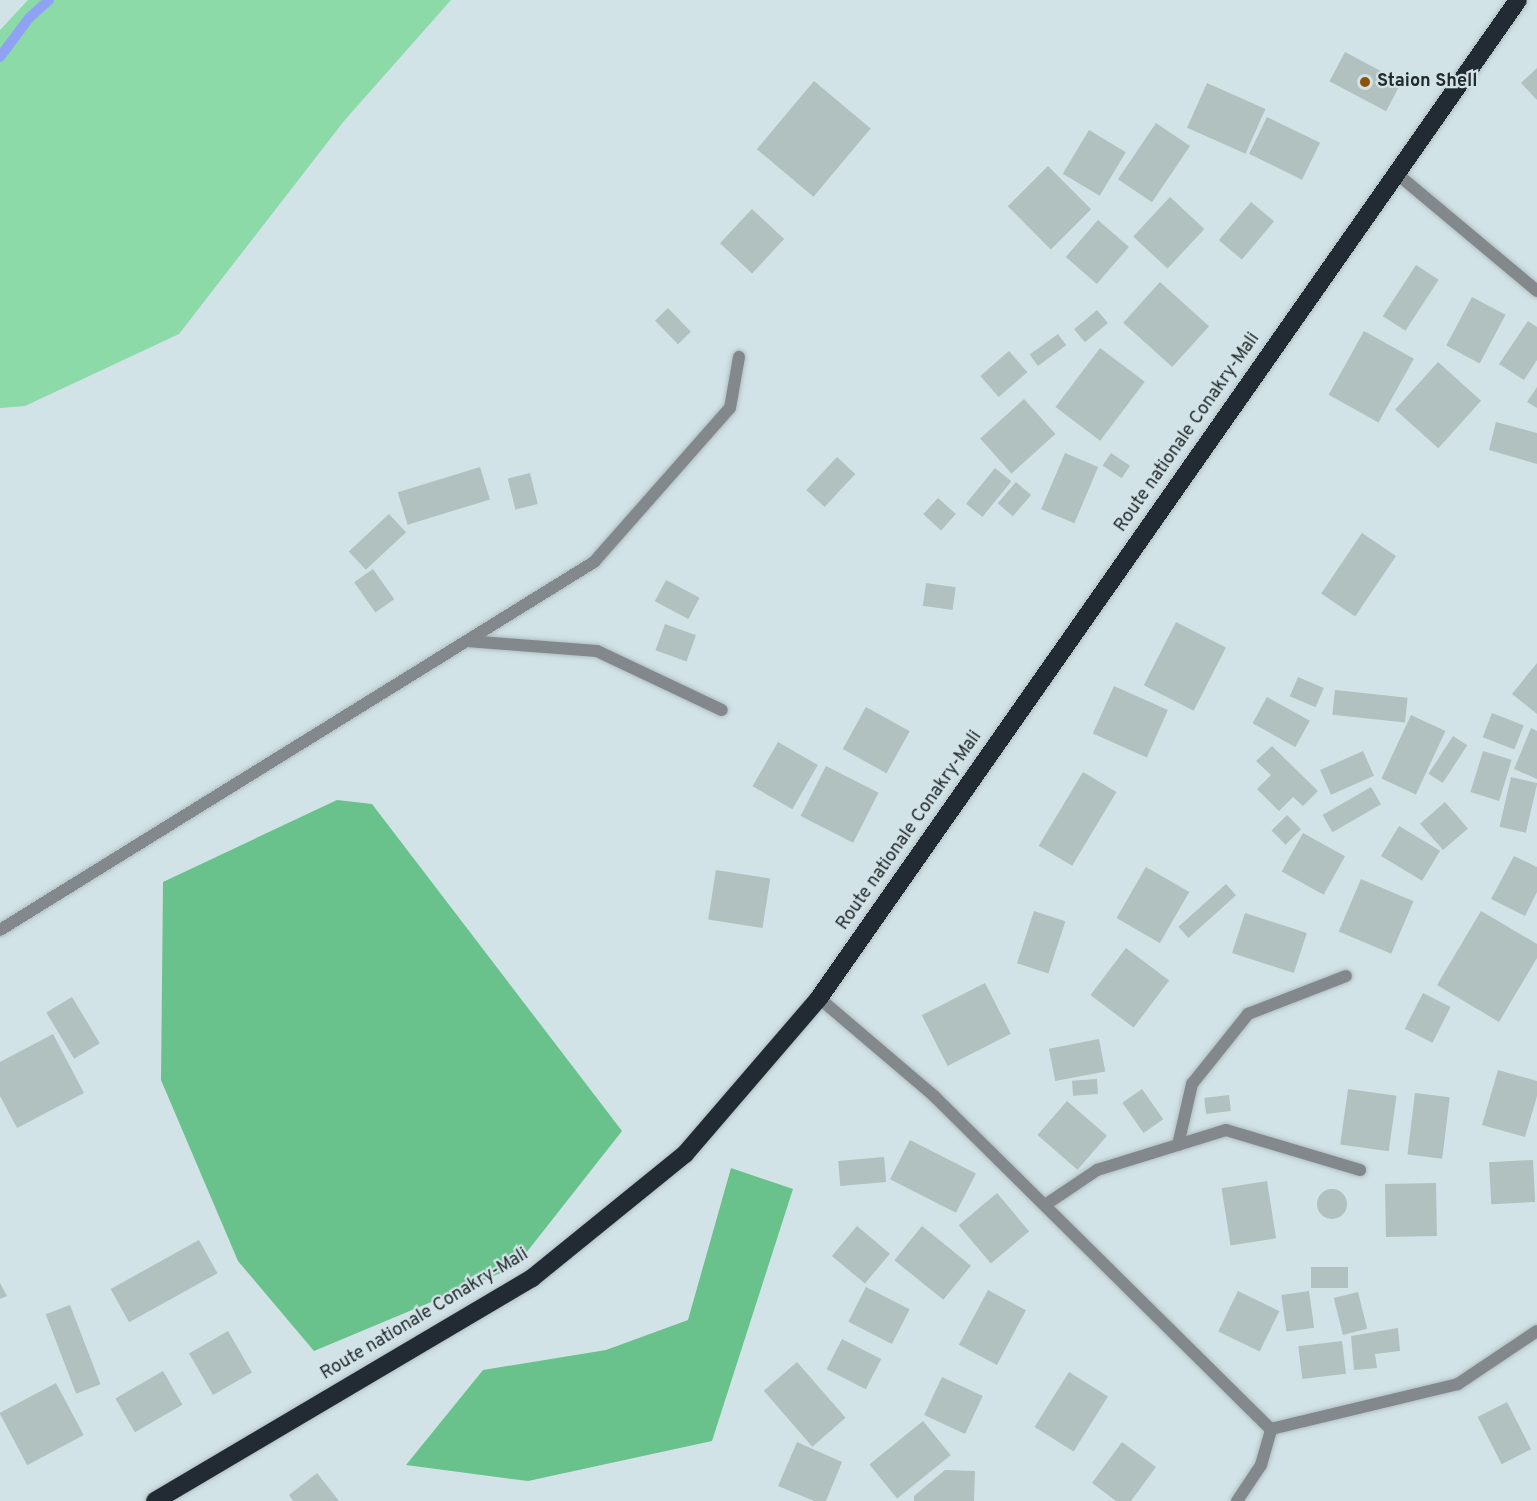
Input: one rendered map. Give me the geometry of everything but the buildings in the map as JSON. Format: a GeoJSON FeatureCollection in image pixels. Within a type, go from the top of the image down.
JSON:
{"type":"FeatureCollection","features":[{"type":"Feature","properties":{"kind":"highway","name":"Route nationale Conakry-Mali"},"geometry":{"type":"LineString","coordinates":[[155,1501],[532,1278],[685,1154],[819,998],[1518,0]]}},
{"type":"Feature","properties":{"kind":"street"},"geometry":{"type":"LineString","coordinates":[[1396,172],[1537,291]]}},
{"type":"Feature","properties":{"kind":"street"},"geometry":{"type":"LineString","coordinates":[[0,930],[594,562],[730,408],[739,357]]}},
{"type":"Feature","properties":{"kind":"street"},"geometry":{"type":"LineString","coordinates":[[467,641],[597,651],[722,710]]}},
{"type":"Feature","properties":{"kind":"street"},"geometry":{"type":"LineString","coordinates":[[1178,1145],[1192,1084],[1248,1014],[1346,976]]}},
{"type":"Feature","properties":{"kind":"street"},"geometry":{"type":"LineString","coordinates":[[819,998],[934,1096],[1272,1429]]}},
{"type":"Feature","properties":{"kind":"street"},"geometry":{"type":"LineString","coordinates":[[1045,1205],[1097,1170],[1226,1130],[1360,1170]]}},
{"type":"Feature","properties":{"kind":"street"},"geometry":{"type":"LineString","coordinates":[[1272,1429],[1458,1384],[1537,1331]]}},
{"type":"Feature","properties":{"kind":"street"},"geometry":{"type":"LineString","coordinates":[[1237,1501],[1261,1465],[1272,1429]]}},
{"type":"Feature","properties":{"kind":"green space"},"geometry":{"type":"Polygon","coordinates":[[[28,0],[451,0],[344,121],[179,334],[25,406],[0,408],[0,30],[28,0]]]}},
{"type":"Feature","properties":{"kind":"green space"},"geometry":{"type":"Polygon","coordinates":[[[337,800],[372,804],[622,1131],[515,1267],[314,1351],[238,1261],[161,1080],[163,882],[337,800]]]}},
{"type":"Feature","properties":{"kind":"green space"},"geometry":{"type":"Polygon","coordinates":[[[731,1168],[793,1189],[712,1441],[528,1481],[406,1465],[483,1370],[606,1350],[688,1320],[731,1168]]]}},
{"type":"Feature","properties":{"kind":"waterway"},"geometry":{"type":"LineString","coordinates":[[0,57],[29,18],[49,0]]}},
{"type":"Feature","properties":{"kind":"place","name":"Staion Shell"},"geometry":{"type":"Point","coordinates":[1365,82]}}]}
